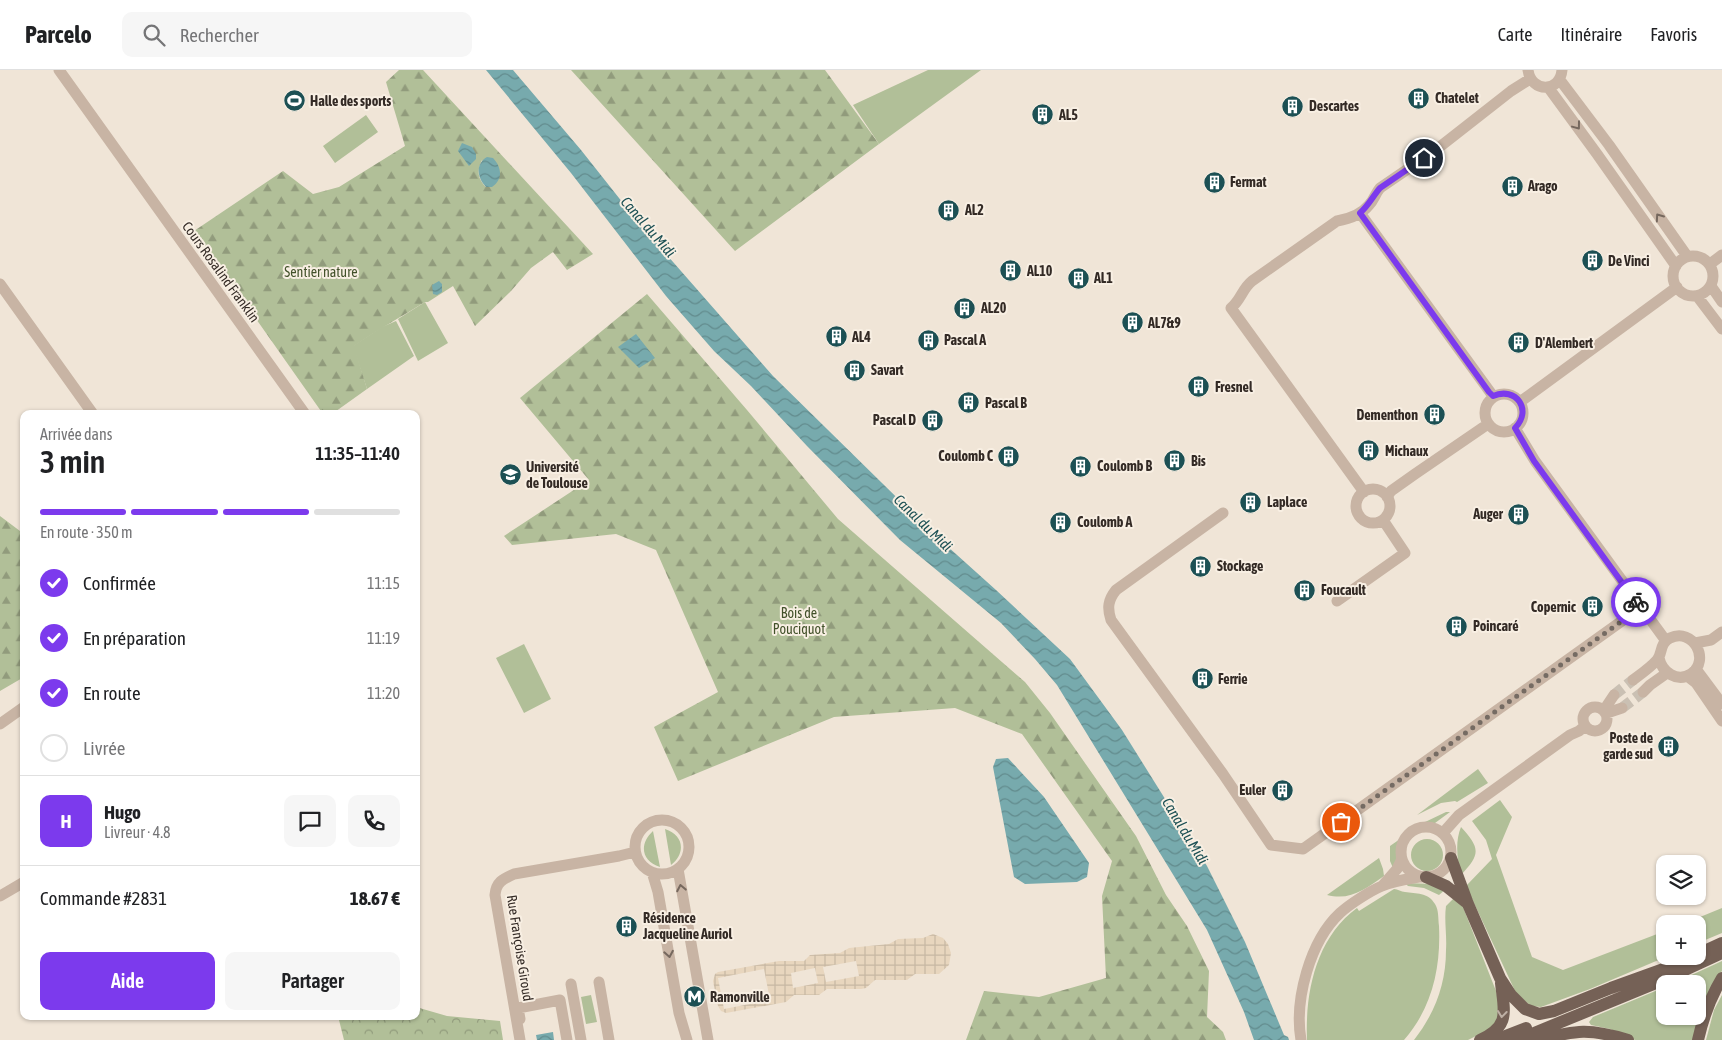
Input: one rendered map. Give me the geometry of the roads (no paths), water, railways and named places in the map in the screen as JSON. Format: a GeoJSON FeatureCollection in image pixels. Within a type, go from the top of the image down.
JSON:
{"type":"FeatureCollection","features":[{"type":"Feature","properties":{"kind":"main road"},"geometry":{"type":"LineString","coordinates":[[1451,858],[1468,904],[1500,978],[1519,1004],[1531,1012],[1539,1014],[1554,1011],[1672,966]]}},
{"type":"Feature","properties":{"kind":"main road"},"geometry":{"type":"LineString","coordinates":[[1422,877],[1446,886],[1468,904]]}},
{"type":"Feature","properties":{"kind":"main road"},"geometry":{"type":"LineString","coordinates":[[1706,950],[1722,943]]}},
{"type":"Feature","properties":{"kind":"main road"},"geometry":{"type":"LineString","coordinates":[[1517,1040],[1661,981],[1722,953]]}},
{"type":"Feature","properties":{"kind":"main road"},"geometry":{"type":"LineString","coordinates":[[1495,1040],[1597,1001],[1672,966]]}},
{"type":"Feature","properties":{"kind":"main road"},"geometry":{"type":"LineString","coordinates":[[1480,1040],[1497,1030],[1503,1019],[1504,1012],[1500,978]]}},
{"type":"Feature","properties":{"kind":"main road"},"geometry":{"type":"LineString","coordinates":[[1698,1040],[1704,1016],[1713,993],[1722,978]]}},
{"type":"Feature","properties":{"kind":"main road"},"geometry":{"type":"LineString","coordinates":[[1538,1040],[1584,1030],[1604,1033],[1628,1040]]}},
{"type":"Feature","properties":{"kind":"street","name":"Cours Rosalind Franklin"},"geometry":{"type":"LineString","coordinates":[[60,70],[302,410]]}},
{"type":"Feature","properties":{"kind":"street"},"geometry":{"type":"LineString","coordinates":[[1364,492],[1231,308],[1236,304],[1243,290],[1252,281],[1337,221],[1351,218],[1360,213],[1369,205],[1380,188],[1437,149],[1529,75],[1538,86],[1548,87],[1552,86],[1561,75],[1688,256]]}},
{"type":"Feature","properties":{"kind":"street"},"geometry":{"type":"LineString","coordinates":[[1548,87],[1676,266]]}},
{"type":"Feature","properties":{"kind":"street"},"geometry":{"type":"LineString","coordinates":[[1360,213],[1493,396]]}},
{"type":"Feature","properties":{"kind":"street"},"geometry":{"type":"LineString","coordinates":[[1710,264],[1722,255]]}},
{"type":"Feature","properties":{"kind":"street"},"geometry":{"type":"LineString","coordinates":[[1700,256],[1710,264],[1714,275],[1711,286],[1702,294],[1697,296],[1686,294],[1677,287],[1673,277],[1676,266],[1683,258],[1700,256]]}},
{"type":"Feature","properties":{"kind":"street"},"geometry":{"type":"LineString","coordinates":[[0,284],[90,410]]}},
{"type":"Feature","properties":{"kind":"street"},"geometry":{"type":"LineString","coordinates":[[1711,286],[1722,302]]}},
{"type":"Feature","properties":{"kind":"street"},"geometry":{"type":"LineString","coordinates":[[1519,401],[1677,287]]}},
{"type":"Feature","properties":{"kind":"street"},"geometry":{"type":"LineString","coordinates":[[1697,296],[1722,329]]}},
{"type":"Feature","properties":{"kind":"street"},"geometry":{"type":"LineString","coordinates":[[1510,394],[1519,401],[1522,406],[1522,418],[1515,428],[1504,432],[1498,431],[1488,424],[1484,412],[1488,401],[1493,396],[1510,394]]}},
{"type":"Feature","properties":{"kind":"street"},"geometry":{"type":"LineString","coordinates":[[1387,497],[1409,478],[1488,424]]}},
{"type":"Feature","properties":{"kind":"street"},"geometry":{"type":"LineString","coordinates":[[1515,428],[1534,461],[1666,641]]}},
{"type":"Feature","properties":{"kind":"street"},"geometry":{"type":"LineString","coordinates":[[1374,490],[1387,497],[1389,512],[1383,520],[1368,523],[1359,516],[1356,506],[1357,500],[1364,492],[1374,490]]}},
{"type":"Feature","properties":{"kind":"street"},"geometry":{"type":"LineString","coordinates":[[1223,513],[1116,590],[1110,598],[1108,610],[1111,620],[1272,845],[1303,849],[1640,608]]}},
{"type":"Feature","properties":{"kind":"street"},"geometry":{"type":"LineString","coordinates":[[1337,601],[1405,553],[1383,520]]}},
{"type":"Feature","properties":{"kind":"street"},"geometry":{"type":"LineString","coordinates":[[1696,643],[1711,640],[1722,632]]}},
{"type":"Feature","properties":{"kind":"street"},"geometry":{"type":"LineString","coordinates":[[1678,636],[1690,639],[1696,643],[1699,649],[1699,663],[1691,672],[1677,677],[1667,673],[1660,664],[1659,658],[1659,652],[1666,641],[1678,636]]}},
{"type":"Feature","properties":{"kind":"street"},"geometry":{"type":"LineString","coordinates":[[1633,680],[1659,658]]}},
{"type":"Feature","properties":{"kind":"street"},"geometry":{"type":"LineString","coordinates":[[1691,672],[1722,704]]}},
{"type":"Feature","properties":{"kind":"street"},"geometry":{"type":"LineString","coordinates":[[1691,672],[1696,683],[1722,721]]}},
{"type":"Feature","properties":{"kind":"street"},"geometry":{"type":"LineString","coordinates":[[1643,692],[1667,673]]}},
{"type":"Feature","properties":{"kind":"street"},"geometry":{"type":"LineString","coordinates":[[1605,712],[1614,695]]}},
{"type":"Feature","properties":{"kind":"street"},"geometry":{"type":"LineString","coordinates":[[1597,707],[1605,712],[1608,721],[1600,730],[1592,731],[1585,726],[1583,718],[1586,710],[1597,707]]}},
{"type":"Feature","properties":{"kind":"street"},"geometry":{"type":"LineString","coordinates":[[1605,712],[1622,708]]}},
{"type":"Feature","properties":{"kind":"street"},"geometry":{"type":"LineString","coordinates":[[0,724],[20,710]]}},
{"type":"Feature","properties":{"kind":"street"},"geometry":{"type":"LineString","coordinates":[[1443,833],[1459,815],[1585,726]]}},
{"type":"Feature","properties":{"kind":"street"},"geometry":{"type":"LineString","coordinates":[[663,819],[675,822],[684,831],[689,845],[686,859],[678,869],[662,874],[652,872],[642,866],[637,860],[634,843],[642,828],[649,822],[663,819]]}},
{"type":"Feature","properties":{"kind":"street"},"geometry":{"type":"LineString","coordinates":[[1382,885],[1434,876],[1442,872],[1451,858],[1450,844],[1443,833],[1436,828],[1419,828],[1412,831],[1402,844],[1402,859],[1406,867],[1412,873],[1422,877]]}},
{"type":"Feature","properties":{"kind":"street","name":"Rue Françoise Giroud"},"geometry":{"type":"LineString","coordinates":[[520,1040],[495,895],[499,882],[514,874],[635,852]]}},
{"type":"Feature","properties":{"kind":"street"},"geometry":{"type":"LineString","coordinates":[[1301,1040],[1299,1016],[1301,993],[1316,948],[1325,931],[1340,913],[1382,885],[1397,869],[1402,859]]}},
{"type":"Feature","properties":{"kind":"street"},"geometry":{"type":"LineString","coordinates":[[678,869],[708,1040]]}},
{"type":"Feature","properties":{"kind":"street"},"geometry":{"type":"LineString","coordinates":[[652,872],[658,892],[680,1013],[687,1040]]}},
{"type":"Feature","properties":{"kind":"street"},"geometry":{"type":"LineString","coordinates":[[0,896],[20,884]]}},
{"type":"Feature","properties":{"kind":"street"},"geometry":{"type":"LineString","coordinates":[[599,982],[609,1040]]}},
{"type":"Feature","properties":{"kind":"street"},"geometry":{"type":"LineString","coordinates":[[571,984],[581,1040]]}},
{"type":"Feature","properties":{"kind":"street"},"geometry":{"type":"LineString","coordinates":[[524,1040],[518,1008],[560,1000],[567,1040]]}},
{"type":"Feature","properties":{"kind":"water","name":"Canal du Midi"},"geometry":{"type":"Polygon","coordinates":[[[486,70],[513,70],[581,150],[638,222],[773,376],[937,537],[1070,659],[1122,730],[1207,866],[1245,942],[1284,1035],[1289,1040],[1254,1040],[1244,1012],[1207,930],[1057,685],[1001,623],[900,540],[751,386],[714,351],[666,296],[571,173],[486,70]]]}},
{"type":"Feature","properties":{"kind":"water"},"geometry":{"type":"Polygon","coordinates":[[[462,143],[472,147],[476,154],[476,159],[469,166],[458,151],[462,143]]]}},
{"type":"Feature","properties":{"kind":"water"},"geometry":{"type":"Polygon","coordinates":[[[487,157],[493,158],[500,172],[496,184],[492,187],[486,187],[479,175],[479,167],[487,157]]]}},
{"type":"Feature","properties":{"kind":"water"},"geometry":{"type":"Polygon","coordinates":[[[439,281],[442,284],[442,292],[437,295],[433,294],[432,285],[439,281]]]}},
{"type":"Feature","properties":{"kind":"water"},"geometry":{"type":"Polygon","coordinates":[[[636,334],[655,358],[639,368],[618,347],[636,334]]]}},
{"type":"Feature","properties":{"kind":"water"},"geometry":{"type":"Polygon","coordinates":[[[1008,758],[1044,797],[1089,863],[1087,877],[1077,882],[1025,884],[1014,877],[993,767],[996,759],[1008,758]]]}},
{"type":"Feature","properties":{"kind":"water"},"geometry":{"type":"Polygon","coordinates":[[[553,1032],[554,1040],[537,1040],[536,1035],[553,1032]]]}},
{"type":"Feature","properties":{"kind":"tunnel"},"geometry":{"type":"LineString","coordinates":[[1614,695],[1633,680]]}},
{"type":"Feature","properties":{"kind":"tunnel"},"geometry":{"type":"LineString","coordinates":[[1622,708],[1643,692]]}},
{"type":"Feature","properties":{"kind":"place","name":"Chatelet"},"geometry":{"type":"Point","coordinates":[1419,98]}},
{"type":"Feature","properties":{"kind":"place","name":"Halle des sports"},"geometry":{"type":"Point","coordinates":[294,101]}},
{"type":"Feature","properties":{"kind":"place","name":"Descartes"},"geometry":{"type":"Point","coordinates":[1293,106]}},
{"type":"Feature","properties":{"kind":"place","name":"AL5"},"geometry":{"type":"Point","coordinates":[1043,115]}},
{"type":"Feature","properties":{"kind":"place","name":"Fermat"},"geometry":{"type":"Point","coordinates":[1214,182]}},
{"type":"Feature","properties":{"kind":"place","name":"Arago"},"geometry":{"type":"Point","coordinates":[1512,186]}},
{"type":"Feature","properties":{"kind":"place","name":"AL2"},"geometry":{"type":"Point","coordinates":[949,210]}},
{"type":"Feature","properties":{"kind":"place","name":"De Vinci"},"geometry":{"type":"Point","coordinates":[1592,261]}},
{"type":"Feature","properties":{"kind":"place","name":"AL10"},"geometry":{"type":"Point","coordinates":[1011,271]}},
{"type":"Feature","properties":{"kind":"place","name":"AL1"},"geometry":{"type":"Point","coordinates":[1078,278]}},
{"type":"Feature","properties":{"kind":"place","name":"AL20"},"geometry":{"type":"Point","coordinates":[965,308]}},
{"type":"Feature","properties":{"kind":"place","name":"AL7&9"},"geometry":{"type":"Point","coordinates":[1132,323]}},
{"type":"Feature","properties":{"kind":"place","name":"AL4"},"geometry":{"type":"Point","coordinates":[836,337]}},
{"type":"Feature","properties":{"kind":"place","name":"Pascal A"},"geometry":{"type":"Point","coordinates":[928,340]}},
{"type":"Feature","properties":{"kind":"place","name":"D'Alembert"},"geometry":{"type":"Point","coordinates":[1519,343]}},
{"type":"Feature","properties":{"kind":"place","name":"Savart"},"geometry":{"type":"Point","coordinates":[855,370]}},
{"type":"Feature","properties":{"kind":"place","name":"Fresnel"},"geometry":{"type":"Point","coordinates":[1199,387]}},
{"type":"Feature","properties":{"kind":"place","name":"Pascal B"},"geometry":{"type":"Point","coordinates":[969,403]}},
{"type":"Feature","properties":{"kind":"place","name":"Dementhon"},"geometry":{"type":"Point","coordinates":[1434,415]}},
{"type":"Feature","properties":{"kind":"place","name":"Pascal D"},"geometry":{"type":"Point","coordinates":[932,420]}},
{"type":"Feature","properties":{"kind":"place","name":"Michaux"},"geometry":{"type":"Point","coordinates":[1369,451]}},
{"type":"Feature","properties":{"kind":"place","name":"Coulomb C"},"geometry":{"type":"Point","coordinates":[1009,456]}},
{"type":"Feature","properties":{"kind":"place","name":"Bis"},"geometry":{"type":"Point","coordinates":[1175,461]}},
{"type":"Feature","properties":{"kind":"place","name":"Coulomb B"},"geometry":{"type":"Point","coordinates":[1081,466]}},
{"type":"Feature","properties":{"kind":"place","name":"Université de Toulouse"},"geometry":{"type":"Point","coordinates":[510,475]}},
{"type":"Feature","properties":{"kind":"place","name":"Laplace"},"geometry":{"type":"Point","coordinates":[1251,502]}},
{"type":"Feature","properties":{"kind":"place","name":"Auger"},"geometry":{"type":"Point","coordinates":[1519,514]}},
{"type":"Feature","properties":{"kind":"place","name":"Coulomb A"},"geometry":{"type":"Point","coordinates":[1061,522]}},
{"type":"Feature","properties":{"kind":"place","name":"Stockage"},"geometry":{"type":"Point","coordinates":[1201,566]}},
{"type":"Feature","properties":{"kind":"place","name":"Foucault"},"geometry":{"type":"Point","coordinates":[1305,590]}},
{"type":"Feature","properties":{"kind":"place","name":"Copernic"},"geometry":{"type":"Point","coordinates":[1592,607]}},
{"type":"Feature","properties":{"kind":"place","name":"Poincaré"},"geometry":{"type":"Point","coordinates":[1457,626]}},
{"type":"Feature","properties":{"kind":"place","name":"Ferrie"},"geometry":{"type":"Point","coordinates":[1202,679]}},
{"type":"Feature","properties":{"kind":"place","name":"Poste de garde sud"},"geometry":{"type":"Point","coordinates":[1669,746]}},
{"type":"Feature","properties":{"kind":"place","name":"Euler"},"geometry":{"type":"Point","coordinates":[1282,790]}},
{"type":"Feature","properties":{"kind":"place","name":"Résidence Jacqueline Auriol"},"geometry":{"type":"Point","coordinates":[627,926]}},
{"type":"Feature","properties":{"kind":"place","name":"Ramonville"},"geometry":{"type":"Point","coordinates":[694,997]}},
{"type":"Feature","properties":{"kind":"park label","name":"Sentier nature"},"geometry":{"type":"Point","coordinates":[321,272]}},
{"type":"Feature","properties":{"kind":"park label","name":"Bois de Pouciquot"},"geometry":{"type":"Point","coordinates":[799,622]}}]}
